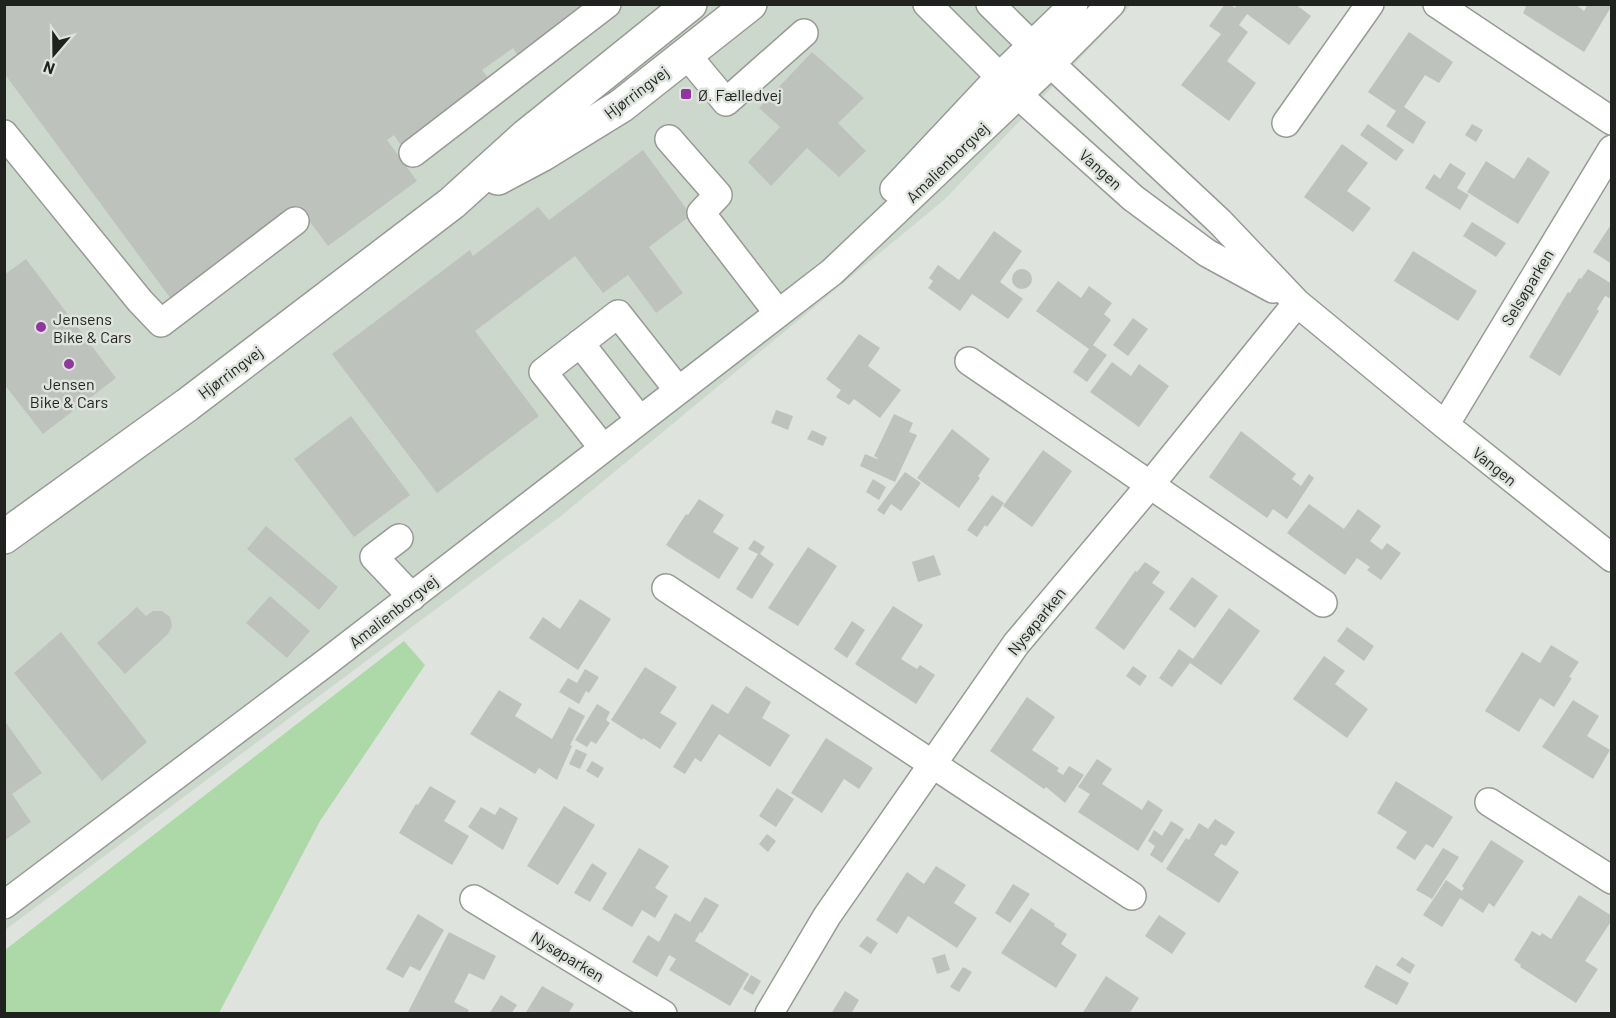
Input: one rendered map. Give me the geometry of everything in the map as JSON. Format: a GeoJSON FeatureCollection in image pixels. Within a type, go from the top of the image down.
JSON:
{"type":"FeatureCollection","features":[{"type":"Feature","properties":{"kind":"main road","name":"Hjørringvej"},"geometry":{"type":"LineString","coordinates":[[4,537],[187,405],[452,203],[526,136],[690,4]]}},
{"type":"Feature","properties":{"kind":"main road","name":"Hjørringvej"},"geometry":{"type":"LineString","coordinates":[[452,203],[543,154],[621,106],[750,4]]}},
{"type":"Feature","properties":{"kind":"street"},"geometry":{"type":"LineString","coordinates":[[413,153],[607,4]]}},
{"type":"Feature","properties":{"kind":"street","name":"Vangen"},"geometry":{"type":"LineString","coordinates":[[927,4],[1009,85],[1133,198],[1207,253],[1297,303]]}},
{"type":"Feature","properties":{"kind":"street","name":"Vangen"},"geometry":{"type":"LineString","coordinates":[[990,4],[1031,46],[1220,222],[1297,303],[1444,425],[1611,558]]}},
{"type":"Feature","properties":{"kind":"street","name":"Amalienborgvej"},"geometry":{"type":"LineString","coordinates":[[4,905],[412,597],[832,272],[1009,85],[1031,46],[1074,4]]}},
{"type":"Feature","properties":{"kind":"street","name":"Amalienborgvej"},"geometry":{"type":"LineString","coordinates":[[1009,85],[1051,64],[1111,4]]}},
{"type":"Feature","properties":{"kind":"street"},"geometry":{"type":"LineString","coordinates":[[1286,123],[1370,4]]}},
{"type":"Feature","properties":{"kind":"street"},"geometry":{"type":"LineString","coordinates":[[1437,4],[1611,121]]}},
{"type":"Feature","properties":{"kind":"street"},"geometry":{"type":"LineString","coordinates":[[686,54],[726,102],[804,33]]}},
{"type":"Feature","properties":{"kind":"street"},"geometry":{"type":"LineString","coordinates":[[4,134],[140,301],[161,323],[295,221]]}},
{"type":"Feature","properties":{"kind":"street"},"geometry":{"type":"LineString","coordinates":[[669,139],[718,195],[701,213],[778,313]]}},
{"type":"Feature","properties":{"kind":"street","name":"Selsøparken"},"geometry":{"type":"LineString","coordinates":[[1444,425],[1611,149]]}},
{"type":"Feature","properties":{"kind":"street","name":"Nysøparken"},"geometry":{"type":"LineString","coordinates":[[769,1014],[827,916],[931,763],[1016,644],[1150,486],[1297,303]]}},
{"type":"Feature","properties":{"kind":"street"},"geometry":{"type":"LineString","coordinates":[[603,448],[543,372],[580,343],[618,314],[678,390]]}},
{"type":"Feature","properties":{"kind":"street"},"geometry":{"type":"LineString","coordinates":[[580,343],[640,420]]}},
{"type":"Feature","properties":{"kind":"street"},"geometry":{"type":"LineString","coordinates":[[969,361],[1323,603]]}},
{"type":"Feature","properties":{"kind":"street"},"geometry":{"type":"LineString","coordinates":[[399,538],[374,557],[412,597]]}},
{"type":"Feature","properties":{"kind":"street"},"geometry":{"type":"LineString","coordinates":[[666,588],[1132,896]]}},
{"type":"Feature","properties":{"kind":"street"},"geometry":{"type":"LineString","coordinates":[[1489,802],[1611,880]]}},
{"type":"Feature","properties":{"kind":"street","name":"Nysøparken"},"geometry":{"type":"LineString","coordinates":[[474,899],[663,1014]]}},
{"type":"Feature","properties":{"kind":"shaded area"},"geometry":{"type":"Polygon","coordinates":[[[5,5],[1131,5],[944,200],[561,516],[5,930],[5,5]]]}},
{"type":"Feature","properties":{"kind":"green space"},"geometry":{"type":"Polygon","coordinates":[[[404,641],[425,665],[320,821],[219,1013],[5,1013],[5,950],[404,641]]]}},
{"type":"Feature","properties":{"kind":"building"},"geometry":{"type":"Polygon","coordinates":[[[4,4],[577,4],[584,14],[521,60],[513,48],[482,70],[492,83],[403,148],[394,135],[387,140],[417,181],[328,246],[298,206],[171,299],[4,73],[4,4]]]}},
{"type":"Feature","properties":{"kind":"building"},"geometry":{"type":"Polygon","coordinates":[[[1225,4],[1235,8],[1234,4],[1295,4],[1311,16],[1289,45],[1247,14],[1239,25],[1248,32],[1227,61],[1256,83],[1229,121],[1181,85],[1221,34],[1209,26],[1225,4]]]}},
{"type":"Feature","properties":{"kind":"building"},"geometry":{"type":"Polygon","coordinates":[[[1523,4],[1575,4],[1584,11],[1588,4],[1607,4],[1611,7],[1584,52],[1523,13],[1526,7],[1523,4]]]}},
{"type":"Feature","properties":{"kind":"building"},"geometry":{"type":"Polygon","coordinates":[[[1409,32],[1453,62],[1439,83],[1425,75],[1404,107],[1426,122],[1413,144],[1386,126],[1396,111],[1368,92],[1409,32]]]}},
{"type":"Feature","properties":{"kind":"building"},"geometry":{"type":"Polygon","coordinates":[[[812,52],[864,98],[838,123],[866,151],[839,177],[807,148],[771,186],[748,162],[780,127],[759,108],[812,52]]]}},
{"type":"Feature","properties":{"kind":"building"},"geometry":{"type":"Polygon","coordinates":[[[1368,124],[1404,150],[1396,161],[1360,135],[1368,124]]]}},
{"type":"Feature","properties":{"kind":"building"},"geometry":{"type":"Polygon","coordinates":[[[1472,124],[1483,130],[1476,142],[1465,135],[1472,124]]]}},
{"type":"Feature","properties":{"kind":"building"},"geometry":{"type":"Polygon","coordinates":[[[1342,144],[1368,163],[1347,191],[1371,208],[1353,232],[1304,197],[1342,144]]]}},
{"type":"Feature","properties":{"kind":"building"},"geometry":{"type":"Polygon","coordinates":[[[643,150],[691,215],[649,247],[683,293],[656,313],[628,275],[603,293],[575,256],[475,331],[539,416],[437,493],[332,354],[470,250],[473,256],[538,207],[549,220],[643,150]]]}},
{"type":"Feature","properties":{"kind":"building"},"geometry":{"type":"Polygon","coordinates":[[[1528,157],[1550,172],[1518,224],[1467,192],[1486,161],[1514,179],[1528,157]]]}},
{"type":"Feature","properties":{"kind":"building"},"geometry":{"type":"Polygon","coordinates":[[[1450,163],[1466,173],[1457,188],[1469,195],[1460,210],[1425,188],[1434,174],[1440,179],[1450,163]]]}},
{"type":"Feature","properties":{"kind":"building"},"geometry":{"type":"Polygon","coordinates":[[[1472,222],[1506,243],[1496,257],[1463,236],[1472,222]]]}},
{"type":"Feature","properties":{"kind":"building"},"geometry":{"type":"Polygon","coordinates":[[[1612,223],[1612,264],[1593,252],[1612,223]]]}},
{"type":"Feature","properties":{"kind":"building"},"geometry":{"type":"Polygon","coordinates":[[[994,231],[1022,251],[1000,282],[1023,299],[1008,319],[972,294],[960,311],[928,288],[933,281],[929,278],[938,265],[959,280],[994,231]]]}},
{"type":"Feature","properties":{"kind":"building"},"geometry":{"type":"Polygon","coordinates":[[[1413,251],[1477,291],[1458,321],[1394,281],[1413,251]]]}},
{"type":"Feature","properties":{"kind":"building","name":"Jensens Bike & Cars"},"geometry":{"type":"Polygon","coordinates":[[[26,259],[116,378],[43,434],[4,384],[4,275],[26,259]]]}},
{"type":"Feature","properties":{"kind":"building"},"geometry":{"type":"Polygon","coordinates":[[[1022,269],[1029,272],[1032,279],[1029,286],[1022,289],[1015,286],[1012,279],[1015,272],[1022,269]]]}},
{"type":"Feature","properties":{"kind":"building"},"geometry":{"type":"Polygon","coordinates":[[[1588,269],[1612,284],[1612,299],[1605,296],[1597,309],[1599,311],[1560,376],[1529,357],[1568,292],[1570,293],[1588,269]]]}},
{"type":"Feature","properties":{"kind":"building"},"geometry":{"type":"Polygon","coordinates":[[[1058,281],[1081,298],[1089,286],[1112,303],[1104,314],[1111,320],[1093,345],[1107,355],[1087,382],[1073,372],[1089,349],[1036,311],[1058,281]]]}},
{"type":"Feature","properties":{"kind":"building"},"geometry":{"type":"Polygon","coordinates":[[[1133,318],[1148,329],[1128,356],[1113,345],[1133,318]]]}},
{"type":"Feature","properties":{"kind":"building"},"geometry":{"type":"Polygon","coordinates":[[[859,334],[880,348],[868,366],[901,390],[880,418],[854,399],[849,405],[836,397],[841,390],[826,379],[859,334]]]}},
{"type":"Feature","properties":{"kind":"building"},"geometry":{"type":"Polygon","coordinates":[[[1112,362],[1131,376],[1139,364],[1169,386],[1139,427],[1090,392],[1112,362]]]}},
{"type":"Feature","properties":{"kind":"building"},"geometry":{"type":"Polygon","coordinates":[[[776,410],[793,416],[788,430],[771,423],[776,410]]]}},
{"type":"Feature","properties":{"kind":"building"},"geometry":{"type":"Polygon","coordinates":[[[894,414],[913,423],[909,432],[917,435],[895,482],[860,466],[865,454],[878,458],[874,456],[894,414]]]}},
{"type":"Feature","properties":{"kind":"building"},"geometry":{"type":"Polygon","coordinates":[[[351,416],[410,495],[354,537],[294,459],[351,416]]]}},
{"type":"Feature","properties":{"kind":"building"},"geometry":{"type":"Polygon","coordinates":[[[952,429],[990,459],[959,508],[917,478],[952,429]]]}},
{"type":"Feature","properties":{"kind":"building"},"geometry":{"type":"Polygon","coordinates":[[[812,430],[827,437],[823,446],[807,439],[812,430]]]}},
{"type":"Feature","properties":{"kind":"building"},"geometry":{"type":"Polygon","coordinates":[[[1241,431],[1296,474],[1292,479],[1301,486],[1309,474],[1314,478],[1287,519],[1273,509],[1267,518],[1209,477],[1241,431]]]}},
{"type":"Feature","properties":{"kind":"building"},"geometry":{"type":"Polygon","coordinates":[[[1043,450],[1072,471],[1032,527],[1003,506],[1043,450]]]}},
{"type":"Feature","properties":{"kind":"building"},"geometry":{"type":"Polygon","coordinates":[[[905,472],[921,483],[901,511],[891,504],[884,515],[877,510],[905,472]]]}},
{"type":"Feature","properties":{"kind":"building"},"geometry":{"type":"Polygon","coordinates":[[[873,479],[886,487],[879,500],[866,492],[873,479]]]}},
{"type":"Feature","properties":{"kind":"building"},"geometry":{"type":"Polygon","coordinates":[[[992,495],[1004,503],[977,537],[967,530],[992,495]]]}},
{"type":"Feature","properties":{"kind":"building"},"geometry":{"type":"Polygon","coordinates":[[[699,499],[724,515],[713,532],[739,548],[719,579],[666,545],[686,514],[688,515],[699,499]]]}},
{"type":"Feature","properties":{"kind":"building"},"geometry":{"type":"Polygon","coordinates":[[[1309,504],[1344,529],[1358,509],[1381,526],[1370,541],[1382,550],[1387,543],[1401,553],[1381,580],[1367,570],[1370,567],[1357,558],[1345,575],[1287,533],[1309,504]]]}},
{"type":"Feature","properties":{"kind":"building"},"geometry":{"type":"Polygon","coordinates":[[[266,526],[338,587],[319,610],[247,549],[266,526]]]}},
{"type":"Feature","properties":{"kind":"building"},"geometry":{"type":"Polygon","coordinates":[[[754,540],[765,547],[760,554],[774,564],[752,599],[736,589],[758,554],[748,549],[754,540]]]}},
{"type":"Feature","properties":{"kind":"building"},"geometry":{"type":"Polygon","coordinates":[[[808,547],[837,566],[798,626],[768,608],[808,547]]]}},
{"type":"Feature","properties":{"kind":"building"},"geometry":{"type":"Polygon","coordinates":[[[934,555],[941,575],[918,582],[912,562],[934,555]]]}},
{"type":"Feature","properties":{"kind":"building"},"geometry":{"type":"Polygon","coordinates":[[[1145,562],[1160,572],[1152,583],[1165,592],[1124,650],[1095,628],[1135,571],[1137,572],[1145,562]]]}},
{"type":"Feature","properties":{"kind":"building"},"geometry":{"type":"Polygon","coordinates":[[[1192,577],[1218,596],[1195,628],[1169,609],[1192,577]]]}},
{"type":"Feature","properties":{"kind":"building"},"geometry":{"type":"Polygon","coordinates":[[[270,596],[310,631],[287,658],[246,623],[270,596]]]}},
{"type":"Feature","properties":{"kind":"building"},"geometry":{"type":"Polygon","coordinates":[[[580,599],[611,619],[578,670],[529,638],[543,617],[560,629],[580,599]]]}},
{"type":"Feature","properties":{"kind":"building"},"geometry":{"type":"Polygon","coordinates":[[[893,606],[923,625],[901,659],[917,669],[920,665],[935,675],[916,704],[855,664],[893,606]]]}},
{"type":"Feature","properties":{"kind":"building"},"geometry":{"type":"Polygon","coordinates":[[[137,607],[146,616],[153,611],[162,611],[170,617],[172,626],[168,634],[125,674],[97,643],[137,607]]]}},
{"type":"Feature","properties":{"kind":"building"},"geometry":{"type":"Polygon","coordinates":[[[1229,608],[1260,631],[1221,685],[1190,663],[1172,687],[1159,678],[1179,649],[1193,659],[1229,608]]]}},
{"type":"Feature","properties":{"kind":"building"},"geometry":{"type":"Polygon","coordinates":[[[852,621],[865,630],[847,658],[834,649],[852,621]]]}},
{"type":"Feature","properties":{"kind":"building"},"geometry":{"type":"Polygon","coordinates":[[[1347,627],[1374,646],[1364,661],[1337,641],[1347,627]]]}},
{"type":"Feature","properties":{"kind":"building"},"geometry":{"type":"Polygon","coordinates":[[[61,632],[147,742],[102,781],[14,673],[61,632]]]}},
{"type":"Feature","properties":{"kind":"building"},"geometry":{"type":"Polygon","coordinates":[[[1551,645],[1579,662],[1554,707],[1540,698],[1519,732],[1485,711],[1522,652],[1540,663],[1551,645]]]}},
{"type":"Feature","properties":{"kind":"building"},"geometry":{"type":"Polygon","coordinates":[[[1324,656],[1345,671],[1335,684],[1368,709],[1347,738],[1293,699],[1324,656]]]}},
{"type":"Feature","properties":{"kind":"building"},"geometry":{"type":"Polygon","coordinates":[[[1133,666],[1147,676],[1140,686],[1126,676],[1133,666]]]}},
{"type":"Feature","properties":{"kind":"building"},"geometry":{"type":"Polygon","coordinates":[[[645,667],[677,687],[660,713],[677,723],[660,749],[611,720],[645,667]]]}},
{"type":"Feature","properties":{"kind":"building"},"geometry":{"type":"Polygon","coordinates":[[[585,669],[599,677],[589,693],[586,691],[579,704],[559,692],[568,678],[577,683],[585,669]]]}},
{"type":"Feature","properties":{"kind":"building"},"geometry":{"type":"Polygon","coordinates":[[[746,686],[771,702],[762,718],[790,735],[770,767],[719,734],[701,762],[695,758],[685,774],[673,767],[712,704],[728,714],[746,686]]]}},
{"type":"Feature","properties":{"kind":"building"},"geometry":{"type":"Polygon","coordinates":[[[499,690],[522,704],[515,716],[552,739],[569,707],[585,716],[570,745],[572,746],[557,780],[539,768],[535,774],[470,734],[499,690]]]}},
{"type":"Feature","properties":{"kind":"building"},"geometry":{"type":"Polygon","coordinates":[[[1027,697],[1055,717],[1032,750],[1059,768],[1057,771],[1063,775],[1069,766],[1084,775],[1065,803],[1046,787],[1044,789],[990,751],[1027,697]]]}},
{"type":"Feature","properties":{"kind":"building"},"geometry":{"type":"Polygon","coordinates":[[[1573,700],[1599,716],[1587,736],[1610,750],[1593,779],[1542,747],[1573,700]]]}},
{"type":"Feature","properties":{"kind":"building"},"geometry":{"type":"Polygon","coordinates":[[[597,704],[610,712],[606,720],[610,723],[596,744],[591,741],[587,747],[575,740],[597,704]]]}},
{"type":"Feature","properties":{"kind":"building"},"geometry":{"type":"Polygon","coordinates":[[[4,720],[42,773],[12,794],[31,822],[4,841],[4,720]]]}},
{"type":"Feature","properties":{"kind":"building"},"geometry":{"type":"Polygon","coordinates":[[[826,738],[873,768],[859,789],[844,779],[822,813],[791,793],[826,738]]]}},
{"type":"Feature","properties":{"kind":"building"},"geometry":{"type":"Polygon","coordinates":[[[576,749],[587,754],[580,769],[569,764],[576,749]]]}},
{"type":"Feature","properties":{"kind":"building"},"geometry":{"type":"Polygon","coordinates":[[[1097,759],[1112,769],[1102,784],[1142,810],[1148,800],[1163,810],[1138,851],[1078,812],[1090,794],[1078,787],[1097,759]]]}},
{"type":"Feature","properties":{"kind":"building"},"geometry":{"type":"Polygon","coordinates":[[[592,761],[604,768],[598,778],[586,771],[592,761]]]}},
{"type":"Feature","properties":{"kind":"building"},"geometry":{"type":"Polygon","coordinates":[[[1396,781],[1453,817],[1433,848],[1426,844],[1415,860],[1396,848],[1407,832],[1377,813],[1396,781]]]}},
{"type":"Feature","properties":{"kind":"building"},"geometry":{"type":"Polygon","coordinates":[[[430,786],[456,801],[444,821],[469,836],[452,865],[399,833],[430,786]]]}},
{"type":"Feature","properties":{"kind":"building"},"geometry":{"type":"Polygon","coordinates":[[[777,788],[794,799],[776,827],[759,816],[777,788]]]}},
{"type":"Feature","properties":{"kind":"building"},"geometry":{"type":"Polygon","coordinates":[[[564,806],[595,825],[558,885],[527,866],[564,806]]]}},
{"type":"Feature","properties":{"kind":"building"},"geometry":{"type":"Polygon","coordinates":[[[481,807],[495,815],[500,807],[518,818],[503,850],[468,827],[481,807]]]}},
{"type":"Feature","properties":{"kind":"building"},"geometry":{"type":"Polygon","coordinates":[[[1215,819],[1235,832],[1226,846],[1221,844],[1214,855],[1239,872],[1219,903],[1166,869],[1186,838],[1189,840],[1199,823],[1208,829],[1215,819]]]}},
{"type":"Feature","properties":{"kind":"building"},"geometry":{"type":"Polygon","coordinates":[[[1171,821],[1184,829],[1162,863],[1150,855],[1155,846],[1148,841],[1154,830],[1162,836],[1171,821]]]}},
{"type":"Feature","properties":{"kind":"building"},"geometry":{"type":"Polygon","coordinates":[[[767,834],[776,841],[768,852],[759,844],[767,834]]]}},
{"type":"Feature","properties":{"kind":"building"},"geometry":{"type":"Polygon","coordinates":[[[1491,840],[1524,861],[1494,907],[1489,903],[1483,913],[1460,898],[1442,927],[1423,915],[1446,880],[1462,891],[1464,888],[1462,886],[1491,840]]]}},
{"type":"Feature","properties":{"kind":"building"},"geometry":{"type":"Polygon","coordinates":[[[639,848],[669,866],[655,888],[668,896],[655,918],[642,910],[632,927],[602,909],[639,848]]]}},
{"type":"Feature","properties":{"kind":"building"},"geometry":{"type":"Polygon","coordinates":[[[1443,848],[1459,857],[1432,899],[1416,890],[1443,848]]]}},
{"type":"Feature","properties":{"kind":"building"},"geometry":{"type":"Polygon","coordinates":[[[592,863],[607,873],[590,902],[574,893],[592,863]]]}},
{"type":"Feature","properties":{"kind":"building"},"geometry":{"type":"Polygon","coordinates":[[[936,866],[966,885],[954,903],[977,918],[957,948],[908,916],[897,934],[876,920],[907,872],[924,884],[936,866]]]}},
{"type":"Feature","properties":{"kind":"building"},"geometry":{"type":"Polygon","coordinates":[[[1013,884],[1030,894],[1010,923],[995,913],[1013,884]]]}},
{"type":"Feature","properties":{"kind":"building"},"geometry":{"type":"Polygon","coordinates":[[[1579,895],[1612,916],[1612,920],[1585,961],[1598,969],[1576,1003],[1520,967],[1521,965],[1514,960],[1532,931],[1540,936],[1542,933],[1551,939],[1579,895]]]}},
{"type":"Feature","properties":{"kind":"building"},"geometry":{"type":"Polygon","coordinates":[[[705,897],[719,905],[695,941],[749,974],[730,1006],[669,970],[676,959],[669,955],[657,977],[632,962],[648,935],[659,942],[675,913],[690,922],[705,897]]]}},
{"type":"Feature","properties":{"kind":"building"},"geometry":{"type":"Polygon","coordinates":[[[1031,908],[1067,934],[1061,944],[1077,955],[1056,988],[1001,953],[1031,908]]]}},
{"type":"Feature","properties":{"kind":"building"},"geometry":{"type":"Polygon","coordinates":[[[418,914],[444,930],[420,971],[410,966],[403,978],[386,969],[418,914]]]}},
{"type":"Feature","properties":{"kind":"building"},"geometry":{"type":"Polygon","coordinates":[[[1159,915],[1186,933],[1172,954],[1145,936],[1159,915]]]}},
{"type":"Feature","properties":{"kind":"building"},"geometry":{"type":"Polygon","coordinates":[[[449,932],[496,956],[484,980],[469,973],[454,1002],[469,1010],[467,1014],[407,1014],[449,932]]]}},
{"type":"Feature","properties":{"kind":"building"},"geometry":{"type":"Polygon","coordinates":[[[867,936],[878,943],[871,954],[859,946],[867,936]]]}},
{"type":"Feature","properties":{"kind":"building"},"geometry":{"type":"Polygon","coordinates":[[[945,954],[950,970],[937,974],[932,958],[945,954]]]}},
{"type":"Feature","properties":{"kind":"building"},"geometry":{"type":"Polygon","coordinates":[[[1402,957],[1415,965],[1410,974],[1396,965],[1402,957]]]}},
{"type":"Feature","properties":{"kind":"building"},"geometry":{"type":"Polygon","coordinates":[[[1376,965],[1409,983],[1397,1005],[1364,987],[1376,965]]]}},
{"type":"Feature","properties":{"kind":"building"},"geometry":{"type":"Polygon","coordinates":[[[963,967],[972,972],[959,992],[950,987],[963,967]]]}},
{"type":"Feature","properties":{"kind":"building"},"geometry":{"type":"Polygon","coordinates":[[[751,975],[761,981],[753,995],[743,989],[751,975]]]}},
{"type":"Feature","properties":{"kind":"building"},"geometry":{"type":"Polygon","coordinates":[[[1106,976],[1139,998],[1129,1014],[1082,1014],[1106,976]]]}},
{"type":"Feature","properties":{"kind":"building"},"geometry":{"type":"Polygon","coordinates":[[[542,986],[574,1004],[568,1014],[525,1014],[542,986]]]}},
{"type":"Feature","properties":{"kind":"building"},"geometry":{"type":"Polygon","coordinates":[[[845,991],[859,1000],[851,1014],[831,1014],[845,991]]]}},
{"type":"Feature","properties":{"kind":"building"},"geometry":{"type":"Polygon","coordinates":[[[501,995],[517,1005],[511,1014],[489,1014],[501,995]]]}},
{"type":"Feature","properties":{"kind":"place","name":"Ø. Fælledvej"},"geometry":{"type":"Point","coordinates":[686,94]}},
{"type":"Feature","properties":{"kind":"place","name":"Jensens Bike & Cars"},"geometry":{"type":"Point","coordinates":[41,327]}},
{"type":"Feature","properties":{"kind":"place","name":"Jensen Bike & Cars"},"geometry":{"type":"Point","coordinates":[69,364]}}]}
